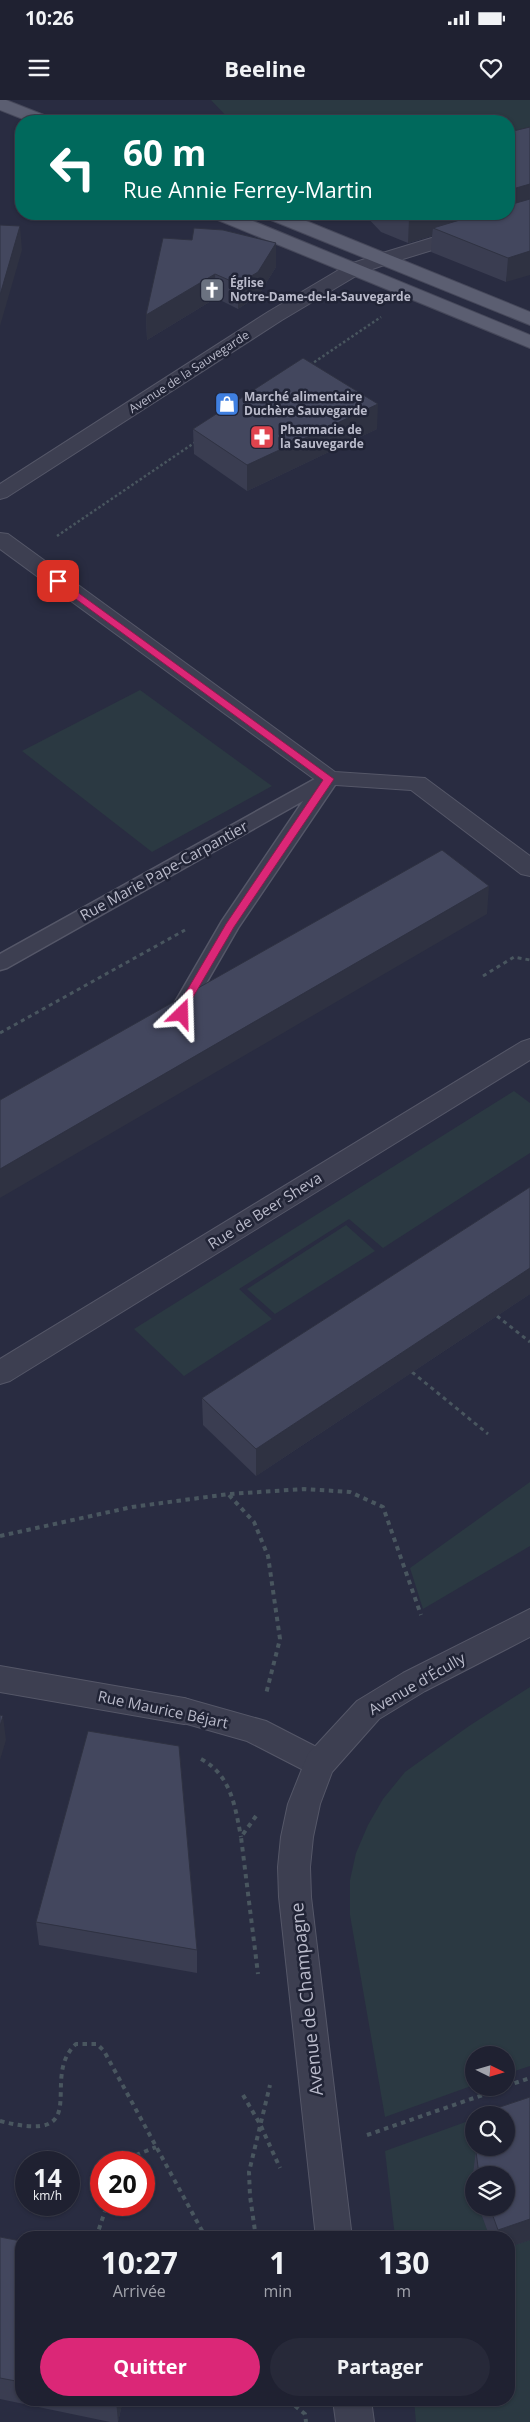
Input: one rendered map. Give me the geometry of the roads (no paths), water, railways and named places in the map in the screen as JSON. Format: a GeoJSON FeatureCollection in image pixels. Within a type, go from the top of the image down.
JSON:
{"type":"FeatureCollection","features":[{"type":"Feature","properties":{"kind":"main road"},"geometry":{"type":"LineString","coordinates":[[0,104],[28,115]]}},
{"type":"Feature","properties":{"kind":"main road"},"geometry":{"type":"LineString","coordinates":[[235,220],[530,342]]}},
{"type":"Feature","properties":{"kind":"main road"},"geometry":{"type":"LineString","coordinates":[[288,220],[530,319]]}},
{"type":"Feature","properties":{"kind":"street","name":"Avenue de la Sauvegarde"},"geometry":{"type":"LineString","coordinates":[[515,219],[530,214]]}},
{"type":"Feature","properties":{"kind":"street","name":"Avenue de la Sauvegarde"},"geometry":{"type":"LineString","coordinates":[[0,494],[275,316],[354,269],[510,220]]}},
{"type":"Feature","properties":{"kind":"street"},"geometry":{"type":"LineString","coordinates":[[0,539],[329,779],[417,783],[530,868]]}},
{"type":"Feature","properties":{"kind":"street","name":"Rue de Beer Sheva"},"geometry":{"type":"LineString","coordinates":[[0,1374],[530,1048]]}},
{"type":"Feature","properties":{"kind":"street","name":"Avenue d'Écully"},"geometry":{"type":"LineString","coordinates":[[319,1764],[368,1710],[414,1682],[530,1622]]}},
{"type":"Feature","properties":{"kind":"street","name":"Rue Maurice Béjart"},"geometry":{"type":"LineString","coordinates":[[0,1679],[184,1711],[255,1730],[319,1764]]}},
{"type":"Feature","properties":{"kind":"street","name":"Avenue de Champagne"},"geometry":{"type":"LineString","coordinates":[[319,1764],[304,1804],[297,1837],[294,1867],[295,1897],[333,2231]]}},
{"type":"Feature","properties":{"kind":"street"},"geometry":{"type":"LineString","coordinates":[[353,2406],[355,2422]]}},
{"type":"Feature","properties":{"kind":"lane"},"geometry":{"type":"LineString","coordinates":[[182,1014],[184,1004],[229,926],[329,779]]}},
{"type":"Feature","properties":{"kind":"lane","name":"Rue Marie Pape-Carpantier"},"geometry":{"type":"LineString","coordinates":[[0,963],[329,779]]}},
{"type":"Feature","properties":{"kind":"place","name":"Église Notre-Dame-de-la-Sauvegarde"},"geometry":{"type":"Point","coordinates":[212,290]}},
{"type":"Feature","properties":{"kind":"place","name":"Marché alimentaire Duchère Sauvegarde"},"geometry":{"type":"Point","coordinates":[227,404]}},
{"type":"Feature","properties":{"kind":"place","name":"Pharmacie de la Sauvegarde"},"geometry":{"type":"Point","coordinates":[262,437]}}]}
